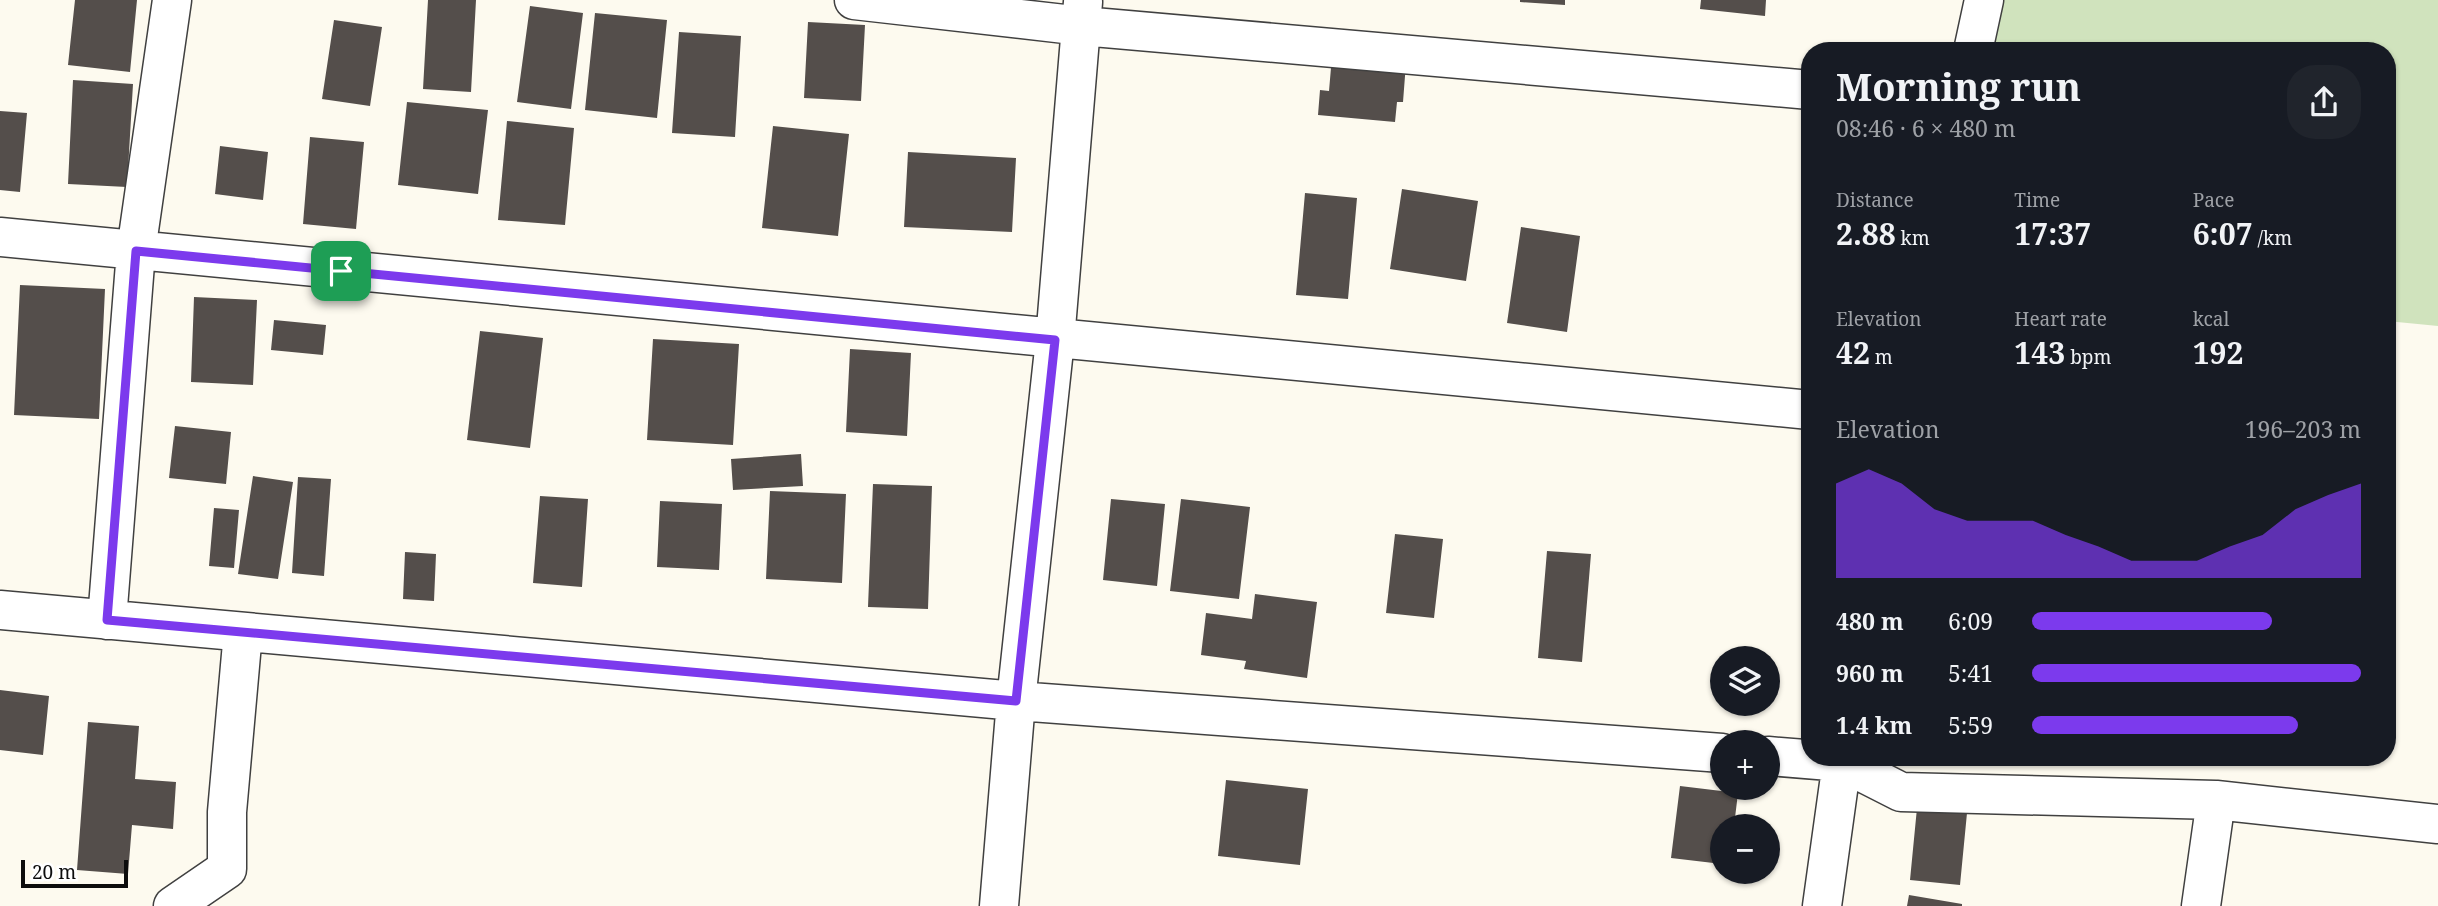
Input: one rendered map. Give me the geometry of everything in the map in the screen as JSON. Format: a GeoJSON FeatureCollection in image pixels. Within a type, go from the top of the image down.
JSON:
{"type":"FeatureCollection","features":[{"type":"Feature","properties":{"kind":"street"},"geometry":{"type":"LineString","coordinates":[[107,620],[136,251],[172,0]]}},
{"type":"Feature","properties":{"kind":"street"},"geometry":{"type":"LineString","coordinates":[[854,0],[1083,13],[1801,89]]}},
{"type":"Feature","properties":{"kind":"street"},"geometry":{"type":"LineString","coordinates":[[1975,42],[1984,0]]}},
{"type":"Feature","properties":{"kind":"street"},"geometry":{"type":"LineString","coordinates":[[999,906],[1016,701],[1055,340],[1083,13]]}},
{"type":"Feature","properties":{"kind":"street"},"geometry":{"type":"LineString","coordinates":[[0,237],[1055,340],[1801,409]]}},
{"type":"Feature","properties":{"kind":"street"},"geometry":{"type":"LineString","coordinates":[[0,610],[1016,701],[1710,752]]}},
{"type":"Feature","properties":{"kind":"street"},"geometry":{"type":"LineString","coordinates":[[205,906],[227,869],[226,812],[243,632]]}},
{"type":"Feature","properties":{"kind":"street"},"geometry":{"type":"LineString","coordinates":[[1780,757],[1801,759]]}},
{"type":"Feature","properties":{"kind":"street"},"geometry":{"type":"LineString","coordinates":[[1822,906],[1841,766]]}},
{"type":"Feature","properties":{"kind":"street"},"geometry":{"type":"LineString","coordinates":[[1861,766],[1903,775],[2216,800],[2438,824]]}},
{"type":"Feature","properties":{"kind":"street"},"geometry":{"type":"LineString","coordinates":[[2201,906],[2216,800]]}},
{"type":"Feature","properties":{"kind":"street"},"geometry":{"type":"LineString","coordinates":[[173,906],[227,869]]}},
{"type":"Feature","properties":{"kind":"green space"},"geometry":{"type":"Polygon","coordinates":[[[1984,0],[2438,0],[2438,326],[2396,322],[2396,42],[1975,42],[1984,0]]]}},
{"type":"Feature","properties":{"kind":"building"},"geometry":{"type":"Polygon","coordinates":[[[75,0],[137,0],[130,72],[68,65],[75,0]]]}},
{"type":"Feature","properties":{"kind":"building"},"geometry":{"type":"Polygon","coordinates":[[[428,0],[476,0],[471,92],[423,89],[428,0]]]}},
{"type":"Feature","properties":{"kind":"building"},"geometry":{"type":"Polygon","coordinates":[[[1565,0],[1565,5],[1520,2],[1565,0]]]}},
{"type":"Feature","properties":{"kind":"building"},"geometry":{"type":"Polygon","coordinates":[[[1701,0],[1766,0],[1765,16],[1700,9],[1701,0]]]}},
{"type":"Feature","properties":{"kind":"building"},"geometry":{"type":"Polygon","coordinates":[[[530,6],[583,13],[571,109],[517,102],[530,6]]]}},
{"type":"Feature","properties":{"kind":"building"},"geometry":{"type":"Polygon","coordinates":[[[595,13],[667,20],[657,118],[585,110],[595,13]]]}},
{"type":"Feature","properties":{"kind":"building"},"geometry":{"type":"Polygon","coordinates":[[[334,20],[382,27],[370,106],[322,99],[334,20]]]}},
{"type":"Feature","properties":{"kind":"building"},"geometry":{"type":"Polygon","coordinates":[[[808,22],[865,25],[861,101],[804,98],[808,22]]]}},
{"type":"Feature","properties":{"kind":"building"},"geometry":{"type":"Polygon","coordinates":[[[679,32],[741,36],[735,137],[672,133],[679,32]]]}},
{"type":"Feature","properties":{"kind":"building"},"geometry":{"type":"Polygon","coordinates":[[[1332,56],[1406,63],[1403,102],[1397,102],[1395,122],[1318,115],[1320,90],[1329,91],[1332,56]]]}},
{"type":"Feature","properties":{"kind":"building"},"geometry":{"type":"Polygon","coordinates":[[[73,80],[133,84],[127,187],[68,184],[73,80]]]}},
{"type":"Feature","properties":{"kind":"building"},"geometry":{"type":"Polygon","coordinates":[[[407,102],[488,110],[478,194],[398,185],[407,102]]]}},
{"type":"Feature","properties":{"kind":"building"},"geometry":{"type":"Polygon","coordinates":[[[0,111],[27,113],[20,192],[0,190],[0,111]]]}},
{"type":"Feature","properties":{"kind":"building"},"geometry":{"type":"Polygon","coordinates":[[[507,121],[574,128],[565,225],[498,220],[507,121]]]}},
{"type":"Feature","properties":{"kind":"building"},"geometry":{"type":"Polygon","coordinates":[[[773,126],[849,134],[838,236],[762,228],[773,126]]]}},
{"type":"Feature","properties":{"kind":"building"},"geometry":{"type":"Polygon","coordinates":[[[310,137],[364,142],[356,229],[303,224],[310,137]]]}},
{"type":"Feature","properties":{"kind":"building"},"geometry":{"type":"Polygon","coordinates":[[[220,146],[268,152],[263,200],[215,194],[220,146]]]}},
{"type":"Feature","properties":{"kind":"building"},"geometry":{"type":"Polygon","coordinates":[[[908,152],[1016,158],[1012,232],[904,227],[908,152]]]}},
{"type":"Feature","properties":{"kind":"building"},"geometry":{"type":"Polygon","coordinates":[[[1402,189],[1478,201],[1466,281],[1390,269],[1402,189]]]}},
{"type":"Feature","properties":{"kind":"building"},"geometry":{"type":"Polygon","coordinates":[[[1305,193],[1357,198],[1348,299],[1296,295],[1305,193]]]}},
{"type":"Feature","properties":{"kind":"building"},"geometry":{"type":"Polygon","coordinates":[[[1521,227],[1580,236],[1567,332],[1507,323],[1521,227]]]}},
{"type":"Feature","properties":{"kind":"building"},"geometry":{"type":"Polygon","coordinates":[[[20,285],[105,289],[99,419],[14,415],[20,285]]]}},
{"type":"Feature","properties":{"kind":"building"},"geometry":{"type":"Polygon","coordinates":[[[194,297],[257,300],[253,385],[191,382],[194,297]]]}},
{"type":"Feature","properties":{"kind":"building"},"geometry":{"type":"Polygon","coordinates":[[[274,320],[326,325],[323,355],[271,350],[274,320]]]}},
{"type":"Feature","properties":{"kind":"building"},"geometry":{"type":"Polygon","coordinates":[[[480,331],[543,338],[530,448],[467,440],[480,331]]]}},
{"type":"Feature","properties":{"kind":"building"},"geometry":{"type":"Polygon","coordinates":[[[653,339],[739,344],[733,445],[647,440],[653,339]]]}},
{"type":"Feature","properties":{"kind":"building"},"geometry":{"type":"Polygon","coordinates":[[[850,349],[911,353],[907,436],[846,432],[850,349]]]}},
{"type":"Feature","properties":{"kind":"building"},"geometry":{"type":"Polygon","coordinates":[[[175,426],[231,432],[226,484],[169,478],[175,426]]]}},
{"type":"Feature","properties":{"kind":"building"},"geometry":{"type":"Polygon","coordinates":[[[801,454],[803,486],[733,490],[731,459],[801,454]]]}},
{"type":"Feature","properties":{"kind":"building"},"geometry":{"type":"Polygon","coordinates":[[[253,476],[293,482],[278,579],[238,574],[253,476]]]}},
{"type":"Feature","properties":{"kind":"building"},"geometry":{"type":"Polygon","coordinates":[[[298,477],[331,479],[324,576],[292,573],[298,477]]]}},
{"type":"Feature","properties":{"kind":"building"},"geometry":{"type":"Polygon","coordinates":[[[873,484],[932,486],[928,609],[868,607],[873,484]]]}},
{"type":"Feature","properties":{"kind":"building"},"geometry":{"type":"Polygon","coordinates":[[[770,491],[846,494],[842,583],[766,579],[770,491]]]}},
{"type":"Feature","properties":{"kind":"building"},"geometry":{"type":"Polygon","coordinates":[[[540,496],[588,499],[582,587],[533,583],[540,496]]]}},
{"type":"Feature","properties":{"kind":"building"},"geometry":{"type":"Polygon","coordinates":[[[1111,499],[1165,504],[1157,586],[1103,580],[1111,499]]]}},
{"type":"Feature","properties":{"kind":"building"},"geometry":{"type":"Polygon","coordinates":[[[1181,499],[1250,507],[1239,599],[1170,591],[1181,499]]]}},
{"type":"Feature","properties":{"kind":"building"},"geometry":{"type":"Polygon","coordinates":[[[660,501],[722,504],[719,570],[657,567],[660,501]]]}},
{"type":"Feature","properties":{"kind":"building"},"geometry":{"type":"Polygon","coordinates":[[[214,508],[239,510],[234,568],[209,566],[214,508]]]}},
{"type":"Feature","properties":{"kind":"building"},"geometry":{"type":"Polygon","coordinates":[[[1395,534],[1443,539],[1434,618],[1386,613],[1395,534]]]}},
{"type":"Feature","properties":{"kind":"building"},"geometry":{"type":"Polygon","coordinates":[[[1547,551],[1591,554],[1582,662],[1538,658],[1547,551]]]}},
{"type":"Feature","properties":{"kind":"building"},"geometry":{"type":"Polygon","coordinates":[[[405,552],[436,554],[434,601],[403,599],[405,552]]]}},
{"type":"Feature","properties":{"kind":"building"},"geometry":{"type":"Polygon","coordinates":[[[1255,594],[1317,602],[1307,678],[1244,669],[1246,661],[1201,655],[1206,613],[1252,619],[1255,594]]]}},
{"type":"Feature","properties":{"kind":"building"},"geometry":{"type":"Polygon","coordinates":[[[0,690],[49,696],[43,755],[0,750],[0,690]]]}},
{"type":"Feature","properties":{"kind":"building"},"geometry":{"type":"Polygon","coordinates":[[[88,722],[139,726],[135,779],[176,782],[173,829],[132,825],[128,874],[77,870],[88,722]]]}},
{"type":"Feature","properties":{"kind":"building"},"geometry":{"type":"Polygon","coordinates":[[[1226,780],[1308,789],[1300,865],[1218,856],[1226,780]]]}},
{"type":"Feature","properties":{"kind":"building"},"geometry":{"type":"Polygon","coordinates":[[[1680,786],[1710,790],[1710,800],[1737,800],[1735,814],[1710,814],[1710,863],[1671,858],[1680,786]]]}},
{"type":"Feature","properties":{"kind":"building"},"geometry":{"type":"Polygon","coordinates":[[[1917,808],[1967,813],[1960,885],[1910,880],[1917,808]]]}},
{"type":"Feature","properties":{"kind":"building"},"geometry":{"type":"Polygon","coordinates":[[[1909,895],[1962,904],[1962,906],[1907,906],[1909,895]]]}},
{"type":"Feature","properties":{"kind":"route"},"geometry":{"type":"LineString","coordinates":[[136,251],[341,271],[1055,340],[1016,701],[107,620],[136,251]]}}]}
